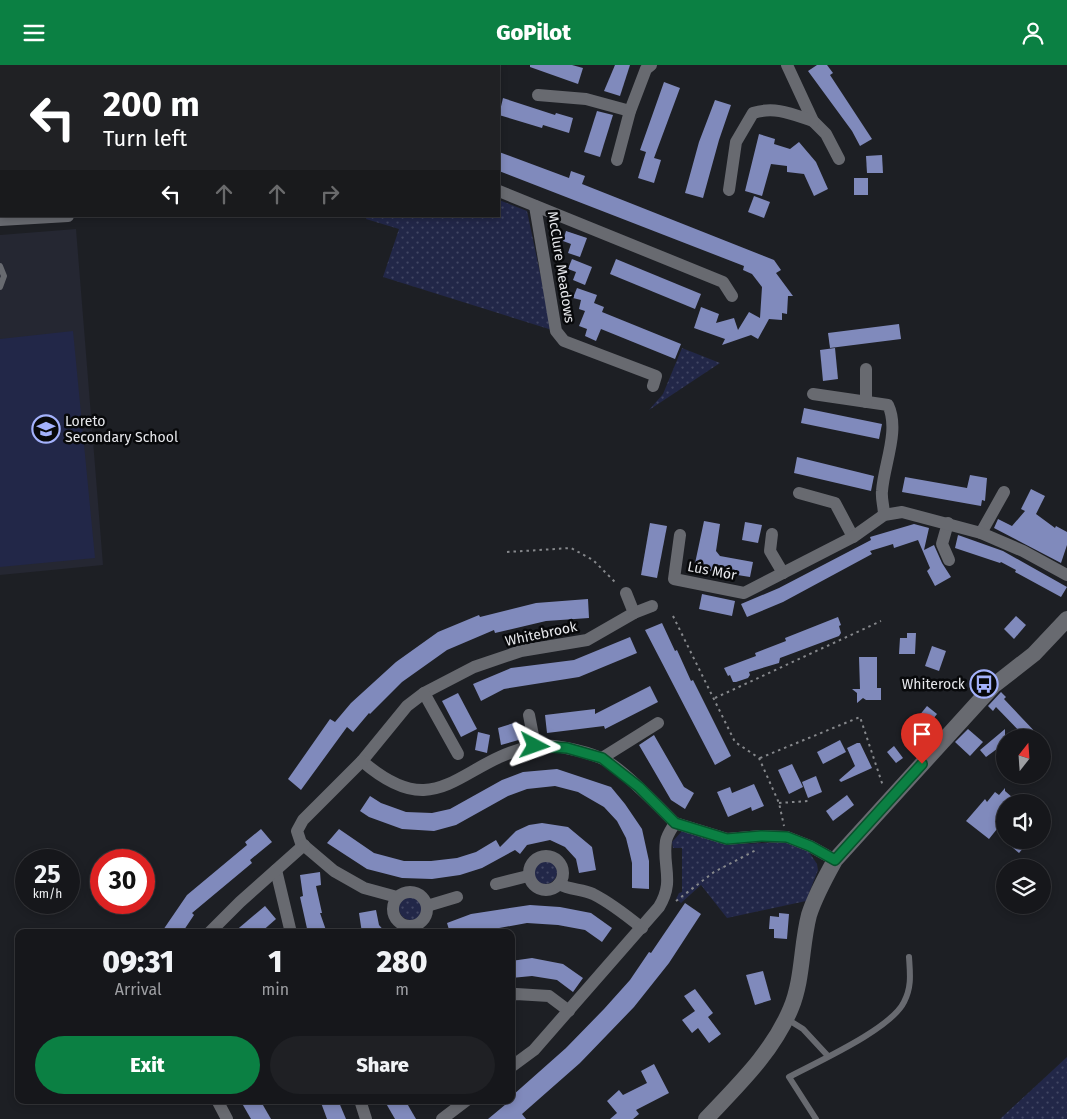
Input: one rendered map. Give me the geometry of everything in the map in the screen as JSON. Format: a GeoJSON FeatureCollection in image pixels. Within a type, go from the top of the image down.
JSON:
{"type":"FeatureCollection","features":[{"type":"Feature","properties":{"kind":"street"},"geometry":{"type":"LineString","coordinates":[[617,160],[630,111],[646,69],[651,65]]}},
{"type":"Feature","properties":{"kind":"street"},"geometry":{"type":"LineString","coordinates":[[787,65],[812,121],[826,134],[839,159]]}},
{"type":"Feature","properties":{"kind":"street"},"geometry":{"type":"LineString","coordinates":[[538,95],[586,99],[630,111]]}},
{"type":"Feature","properties":{"kind":"street"},"geometry":{"type":"LineString","coordinates":[[729,191],[736,143],[753,113],[766,109],[781,111],[812,121]]}},
{"type":"Feature","properties":{"kind":"street","name":"McClure Meadows"},"geometry":{"type":"LineString","coordinates":[[500,191],[722,282],[732,296]]}},
{"type":"Feature","properties":{"kind":"street","name":"McClure Meadows"},"geometry":{"type":"LineString","coordinates":[[535,206],[556,331],[564,341],[656,376],[653,386]]}},
{"type":"Feature","properties":{"kind":"street"},"geometry":{"type":"LineString","coordinates":[[0,221],[54,217]]}},
{"type":"Feature","properties":{"kind":"street"},"geometry":{"type":"LineString","coordinates":[[866,369],[866,402]]}},
{"type":"Feature","properties":{"kind":"street"},"geometry":{"type":"LineString","coordinates":[[813,394],[888,405],[892,414],[888,460],[882,491],[884,515],[902,512],[980,533],[1023,551],[1067,575]]}},
{"type":"Feature","properties":{"kind":"street"},"geometry":{"type":"LineString","coordinates":[[980,533],[1004,492]]}},
{"type":"Feature","properties":{"kind":"street"},"geometry":{"type":"LineString","coordinates":[[799,493],[835,503],[853,537]]}},
{"type":"Feature","properties":{"kind":"street","name":"Lús Mór"},"geometry":{"type":"LineString","coordinates":[[680,535],[674,579],[744,593],[853,537],[884,515]]}},
{"type":"Feature","properties":{"kind":"street"},"geometry":{"type":"LineString","coordinates":[[948,523],[942,544],[948,559]]}},
{"type":"Feature","properties":{"kind":"street"},"geometry":{"type":"LineString","coordinates":[[772,533],[770,551],[783,573]]}},
{"type":"Feature","properties":{"kind":"street"},"geometry":{"type":"LineString","coordinates":[[626,593],[634,613]]}},
{"type":"Feature","properties":{"kind":"street","name":"Whitebrook"},"geometry":{"type":"LineString","coordinates":[[304,845],[298,831],[303,820],[362,761],[407,706],[424,693],[474,667],[521,651],[587,640],[634,613],[652,606]]}},
{"type":"Feature","properties":{"kind":"street"},"geometry":{"type":"LineString","coordinates":[[710,1118],[750,1073],[775,1039],[792,1007],[800,976],[809,915],[835,860],[993,686],[1034,654],[1067,619]]}},
{"type":"Feature","properties":{"kind":"street"},"geometry":{"type":"LineString","coordinates":[[424,693],[458,754]]}},
{"type":"Feature","properties":{"kind":"street"},"geometry":{"type":"LineString","coordinates":[[528,715],[535,746]]}},
{"type":"Feature","properties":{"kind":"street"},"geometry":{"type":"LineString","coordinates":[[602,758],[658,723]]}},
{"type":"Feature","properties":{"kind":"street"},"geometry":{"type":"LineString","coordinates":[[362,761],[381,777],[404,788],[426,791],[452,784],[496,759],[535,746],[567,748],[602,758],[639,787],[675,823],[727,839],[761,836],[787,837],[810,846],[835,860]]}},
{"type":"Feature","properties":{"kind":"street"},"geometry":{"type":"LineString","coordinates":[[515,1064],[534,1050],[570,1011],[642,927],[666,895],[668,883],[666,840],[675,823]]}},
{"type":"Feature","properties":{"kind":"street"},"geometry":{"type":"LineString","coordinates":[[213,929],[304,845],[334,871],[364,889],[397,897],[407,892],[422,896],[428,911],[422,921],[417,925],[406,925],[396,919],[393,908],[397,897]]}},
{"type":"Feature","properties":{"kind":"street"},"geometry":{"type":"LineString","coordinates":[[550,856],[555,858],[562,867],[563,873],[559,884],[555,888],[544,890],[534,886],[528,876],[528,870],[538,857],[550,856]]}},
{"type":"Feature","properties":{"kind":"street"},"geometry":{"type":"LineString","coordinates":[[276,870],[290,929]]}},
{"type":"Feature","properties":{"kind":"street"},"geometry":{"type":"LineString","coordinates":[[496,884],[528,876]]}},
{"type":"Feature","properties":{"kind":"street"},"geometry":{"type":"LineString","coordinates":[[559,884],[568,889],[591,893],[618,908],[642,927]]}},
{"type":"Feature","properties":{"kind":"street"},"geometry":{"type":"LineString","coordinates":[[427,906],[457,897]]}},
{"type":"Feature","properties":{"kind":"street"},"geometry":{"type":"LineString","coordinates":[[515,994],[549,996],[570,1011]]}},
{"type":"Feature","properties":{"kind":"street"},"geometry":{"type":"LineString","coordinates":[[219,1104],[228,1119]]}},
{"type":"Feature","properties":{"kind":"street"},"geometry":{"type":"LineString","coordinates":[[361,1104],[366,1119]]}},
{"type":"Feature","properties":{"kind":"street"},"geometry":{"type":"LineString","coordinates":[[442,1119],[462,1104]]}},
{"type":"Feature","properties":{"kind":"lane"},"geometry":{"type":"LineString","coordinates":[[0,266],[4,276],[0,287]]}},
{"type":"Feature","properties":{"kind":"lane"},"geometry":{"type":"LineString","coordinates":[[816,1119],[789,1077],[868,1034],[894,1015],[904,1003],[911,983],[909,957]]}},
{"type":"Feature","properties":{"kind":"lane"},"geometry":{"type":"LineString","coordinates":[[786,1018],[803,1029],[828,1056]]}},
{"type":"Feature","properties":{"kind":"path"},"geometry":{"type":"LineString","coordinates":[[507,552],[571,547],[594,560],[626,593]]}},
{"type":"Feature","properties":{"kind":"path"},"geometry":{"type":"LineString","coordinates":[[673,616],[735,742],[759,758],[779,803],[787,837]]}},
{"type":"Feature","properties":{"kind":"path"},"geometry":{"type":"LineString","coordinates":[[715,698],[881,621]]}},
{"type":"Feature","properties":{"kind":"path"},"geometry":{"type":"LineString","coordinates":[[759,758],[860,717],[888,800]]}},
{"type":"Feature","properties":{"kind":"path"},"geometry":{"type":"LineString","coordinates":[[779,803],[808,801]]}},
{"type":"Feature","properties":{"kind":"path"},"geometry":{"type":"LineString","coordinates":[[666,895],[674,902],[714,872],[765,846]]}},
{"type":"Feature","properties":{"kind":"shaded area"},"geometry":{"type":"Polygon","coordinates":[[[500,200],[527,211],[552,330],[383,277],[399,229],[366,219],[367,217],[500,217],[500,200]]]}},
{"type":"Feature","properties":{"kind":"shaded area","name":"Loreto Secondary School"},"geometry":{"type":"Polygon","coordinates":[[[76,229],[103,565],[0,575],[0,235],[76,229]]]}},
{"type":"Feature","properties":{"kind":"shaded area","name":"Loreto Secondary School"},"geometry":{"type":"Polygon","coordinates":[[[73,331],[95,558],[0,567],[0,339],[73,331]]]}},
{"type":"Feature","properties":{"kind":"shaded area"},"geometry":{"type":"Polygon","coordinates":[[[682,348],[720,363],[649,410],[663,394],[682,348]]]}},
{"type":"Feature","properties":{"kind":"shaded area"},"geometry":{"type":"Polygon","coordinates":[[[683,830],[742,844],[789,842],[809,852],[817,864],[818,870],[806,901],[727,918],[701,885],[681,903],[676,899],[679,893],[682,892],[682,848],[673,848],[672,842],[683,830]]]}},
{"type":"Feature","properties":{"kind":"shaded area"},"geometry":{"type":"Polygon","coordinates":[[[545,860],[553,864],[557,872],[553,880],[545,884],[537,880],[533,872],[537,864],[545,860]]]}},
{"type":"Feature","properties":{"kind":"shaded area"},"geometry":{"type":"Polygon","coordinates":[[[411,896],[419,900],[423,908],[419,916],[411,920],[403,916],[399,908],[403,900],[411,896]]]}},
{"type":"Feature","properties":{"kind":"shaded area"},"geometry":{"type":"Polygon","coordinates":[[[1067,1057],[1067,1119],[1000,1119],[1067,1057]]]}},
{"type":"Feature","properties":{"kind":"building"},"geometry":{"type":"Polygon","coordinates":[[[530,65],[572,65],[583,68],[578,84],[530,67],[530,65]]]}},
{"type":"Feature","properties":{"kind":"building"},"geometry":{"type":"Polygon","coordinates":[[[615,65],[630,65],[620,96],[604,91],[615,65]]]}},
{"type":"Feature","properties":{"kind":"building"},"geometry":{"type":"Polygon","coordinates":[[[817,65],[827,65],[833,73],[830,75],[872,139],[860,146],[852,131],[808,71],[817,65]]]}},
{"type":"Feature","properties":{"kind":"building"},"geometry":{"type":"Polygon","coordinates":[[[664,82],[680,88],[654,158],[661,160],[654,183],[638,178],[646,152],[640,150],[664,82]]]}},
{"type":"Feature","properties":{"kind":"building"},"geometry":{"type":"Polygon","coordinates":[[[503,98],[555,115],[556,113],[573,118],[569,133],[543,125],[542,128],[500,115],[503,98]]]}},
{"type":"Feature","properties":{"kind":"building"},"geometry":{"type":"Polygon","coordinates":[[[715,100],[731,105],[703,198],[685,193],[699,142],[715,100]]]}},
{"type":"Feature","properties":{"kind":"building"},"geometry":{"type":"Polygon","coordinates":[[[597,111],[613,115],[600,157],[584,152],[597,111]]]}},
{"type":"Feature","properties":{"kind":"building"},"geometry":{"type":"Polygon","coordinates":[[[759,134],[775,139],[774,144],[790,149],[799,142],[816,162],[828,189],[814,196],[804,174],[787,172],[787,166],[771,164],[762,196],[745,191],[759,134]]]}},
{"type":"Feature","properties":{"kind":"building"},"geometry":{"type":"Polygon","coordinates":[[[500,152],[569,178],[571,171],[585,176],[582,184],[774,260],[781,270],[776,273],[793,296],[788,296],[787,314],[782,313],[782,320],[769,319],[758,339],[751,335],[722,345],[725,339],[694,328],[701,307],[719,314],[716,323],[734,318],[738,330],[749,312],[760,318],[762,287],[752,274],[743,270],[744,266],[500,171],[500,152]]]}},
{"type":"Feature","properties":{"kind":"building"},"geometry":{"type":"Polygon","coordinates":[[[882,155],[883,173],[867,173],[866,156],[882,155]]]}},
{"type":"Feature","properties":{"kind":"building"},"geometry":{"type":"Polygon","coordinates":[[[854,178],[868,178],[868,195],[854,195],[854,178]]]}},
{"type":"Feature","properties":{"kind":"building"},"geometry":{"type":"Polygon","coordinates":[[[754,196],[770,202],[764,218],[748,212],[754,196]]]}},
{"type":"Feature","properties":{"kind":"building"},"geometry":{"type":"Polygon","coordinates":[[[566,231],[587,238],[580,257],[568,253],[571,244],[563,241],[566,231]]]}},
{"type":"Feature","properties":{"kind":"building"},"geometry":{"type":"Polygon","coordinates":[[[572,259],[592,267],[585,285],[573,280],[576,272],[568,269],[572,259]]]}},
{"type":"Feature","properties":{"kind":"building"},"geometry":{"type":"Polygon","coordinates":[[[616,259],[701,294],[695,309],[610,274],[616,259]]]}},
{"type":"Feature","properties":{"kind":"building"},"geometry":{"type":"Polygon","coordinates":[[[577,288],[597,295],[594,303],[604,307],[602,312],[681,344],[675,359],[601,329],[596,341],[585,336],[587,329],[579,326],[585,311],[579,309],[581,300],[573,298],[577,288]]]}},
{"type":"Feature","properties":{"kind":"building"},"geometry":{"type":"Polygon","coordinates":[[[899,324],[901,339],[830,348],[828,333],[899,324]]]}},
{"type":"Feature","properties":{"kind":"building"},"geometry":{"type":"Polygon","coordinates":[[[835,348],[838,379],[823,381],[820,350],[835,348]]]}},
{"type":"Feature","properties":{"kind":"building"},"geometry":{"type":"Polygon","coordinates":[[[804,408],[882,424],[879,439],[801,423],[804,408]]]}},
{"type":"Feature","properties":{"kind":"building"},"geometry":{"type":"Polygon","coordinates":[[[797,457],[874,476],[871,491],[794,473],[797,457]]]}},
{"type":"Feature","properties":{"kind":"building"},"geometry":{"type":"Polygon","coordinates":[[[970,475],[987,478],[985,501],[982,500],[981,506],[902,492],[905,477],[967,488],[970,475]]]}},
{"type":"Feature","properties":{"kind":"building"},"geometry":{"type":"Polygon","coordinates":[[[1031,489],[1045,496],[1036,514],[1055,528],[1056,526],[1067,532],[1067,545],[1061,563],[994,528],[998,519],[1012,526],[1025,511],[1021,509],[1031,489]]]}},
{"type":"Feature","properties":{"kind":"building"},"geometry":{"type":"Polygon","coordinates":[[[704,521],[720,524],[716,551],[720,556],[753,562],[750,577],[694,568],[704,521]]]}},
{"type":"Feature","properties":{"kind":"building"},"geometry":{"type":"Polygon","coordinates":[[[745,522],[762,525],[758,543],[742,540],[745,522]]]}},
{"type":"Feature","properties":{"kind":"building"},"geometry":{"type":"Polygon","coordinates":[[[650,523],[667,526],[657,578],[641,575],[650,523]]]}},
{"type":"Feature","properties":{"kind":"building"},"geometry":{"type":"Polygon","coordinates":[[[914,524],[929,528],[924,550],[934,545],[951,577],[935,586],[927,571],[930,568],[918,540],[894,548],[893,544],[870,551],[872,554],[783,602],[747,617],[741,604],[779,588],[871,540],[870,537],[914,524]]]}},
{"type":"Feature","properties":{"kind":"building"},"geometry":{"type":"Polygon","coordinates":[[[958,535],[1003,551],[1067,587],[1061,597],[1015,572],[1016,570],[1001,562],[955,548],[958,535]]]}},
{"type":"Feature","properties":{"kind":"building"},"geometry":{"type":"Polygon","coordinates":[[[702,594],[735,601],[732,616],[699,609],[702,594]]]}},
{"type":"Feature","properties":{"kind":"building"},"geometry":{"type":"Polygon","coordinates":[[[588,599],[589,618],[546,621],[495,633],[494,630],[447,650],[402,682],[369,713],[353,732],[347,727],[301,790],[288,779],[330,719],[335,722],[351,703],[396,662],[438,632],[479,615],[480,617],[536,603],[588,599]]]}},
{"type":"Feature","properties":{"kind":"building"},"geometry":{"type":"Polygon","coordinates":[[[1016,616],[1026,625],[1014,639],[1004,629],[1016,616]]]}},
{"type":"Feature","properties":{"kind":"building"},"geometry":{"type":"Polygon","coordinates":[[[838,617],[841,625],[839,626],[841,633],[839,636],[780,658],[779,663],[749,672],[748,678],[733,682],[724,668],[756,656],[755,653],[786,641],[785,638],[838,617]]]}},
{"type":"Feature","properties":{"kind":"building"},"geometry":{"type":"Polygon","coordinates":[[[662,623],[731,756],[715,765],[645,630],[662,623]]]}},
{"type":"Feature","properties":{"kind":"building"},"geometry":{"type":"Polygon","coordinates":[[[907,633],[916,633],[915,654],[899,654],[900,638],[907,638],[907,633]]]}},
{"type":"Feature","properties":{"kind":"building"},"geometry":{"type":"Polygon","coordinates":[[[630,637],[637,653],[579,677],[504,689],[481,701],[473,684],[511,668],[574,660],[630,637]]]}},
{"type":"Feature","properties":{"kind":"building"},"geometry":{"type":"Polygon","coordinates":[[[932,646],[946,651],[939,671],[925,666],[932,646]]]}},
{"type":"Feature","properties":{"kind":"building"},"geometry":{"type":"Polygon","coordinates":[[[859,657],[877,657],[877,688],[881,688],[881,700],[866,700],[863,698],[857,703],[857,693],[852,689],[860,689],[859,657]]]}},
{"type":"Feature","properties":{"kind":"building"},"geometry":{"type":"Polygon","coordinates":[[[650,686],[658,702],[605,729],[604,726],[547,733],[545,715],[595,709],[595,714],[650,686]]]}},
{"type":"Feature","properties":{"kind":"building"},"geometry":{"type":"Polygon","coordinates":[[[1001,692],[1006,697],[1004,699],[1032,729],[1017,729],[996,707],[993,711],[988,706],[1001,692]]]}},
{"type":"Feature","properties":{"kind":"building"},"geometry":{"type":"Polygon","coordinates":[[[458,693],[477,729],[461,737],[442,701],[458,693]]]}},
{"type":"Feature","properties":{"kind":"building"},"geometry":{"type":"Polygon","coordinates":[[[927,706],[937,714],[917,740],[906,732],[927,706]]]}},
{"type":"Feature","properties":{"kind":"building"},"geometry":{"type":"Polygon","coordinates":[[[517,722],[522,739],[501,745],[498,728],[517,722]]]}},
{"type":"Feature","properties":{"kind":"building"},"geometry":{"type":"Polygon","coordinates":[[[968,729],[983,742],[970,756],[955,742],[968,729]]]}},
{"type":"Feature","properties":{"kind":"building"},"geometry":{"type":"Polygon","coordinates":[[[478,732],[490,735],[487,753],[475,750],[478,732]]]}},
{"type":"Feature","properties":{"kind":"building"},"geometry":{"type":"Polygon","coordinates":[[[654,735],[684,787],[694,793],[685,809],[671,800],[639,745],[654,735]]]}},
{"type":"Feature","properties":{"kind":"building"},"geometry":{"type":"Polygon","coordinates":[[[996,737],[996,750],[986,757],[980,750],[996,737]]]}},
{"type":"Feature","properties":{"kind":"building"},"geometry":{"type":"Polygon","coordinates":[[[840,740],[846,752],[823,764],[817,752],[840,740]]]}},
{"type":"Feature","properties":{"kind":"building"},"geometry":{"type":"Polygon","coordinates":[[[860,743],[872,768],[841,782],[839,780],[855,766],[847,748],[860,743]]]}},
{"type":"Feature","properties":{"kind":"building"},"geometry":{"type":"Polygon","coordinates":[[[894,746],[903,758],[896,763],[887,752],[894,746]]]}},
{"type":"Feature","properties":{"kind":"building"},"geometry":{"type":"Polygon","coordinates":[[[792,764],[803,787],[789,794],[778,770],[792,764]]]}},
{"type":"Feature","properties":{"kind":"building"},"geometry":{"type":"Polygon","coordinates":[[[557,769],[611,787],[625,804],[642,829],[649,861],[649,889],[632,888],[632,863],[626,838],[617,821],[604,807],[578,792],[555,786],[527,789],[508,796],[456,825],[434,831],[402,829],[369,817],[360,811],[370,796],[381,803],[406,812],[432,813],[450,809],[502,780],[523,772],[557,769]]]}},
{"type":"Feature","properties":{"kind":"building"},"geometry":{"type":"Polygon","coordinates":[[[816,776],[822,792],[808,798],[802,782],[816,776]]]}},
{"type":"Feature","properties":{"kind":"building"},"geometry":{"type":"Polygon","coordinates":[[[754,784],[764,806],[752,811],[751,807],[728,817],[717,792],[730,787],[732,793],[754,784]]]}},
{"type":"Feature","properties":{"kind":"building"},"geometry":{"type":"Polygon","coordinates":[[[1005,788],[1005,791],[1008,794],[1000,794],[1005,788]]]}},
{"type":"Feature","properties":{"kind":"building"},"geometry":{"type":"Polygon","coordinates":[[[995,792],[998,794],[996,794],[996,830],[989,839],[966,821],[985,799],[987,802],[995,792]]]}},
{"type":"Feature","properties":{"kind":"building"},"geometry":{"type":"Polygon","coordinates":[[[847,795],[854,805],[833,821],[826,811],[847,795]]]}},
{"type":"Feature","properties":{"kind":"building"},"geometry":{"type":"Polygon","coordinates":[[[542,823],[568,827],[592,847],[596,870],[579,873],[576,859],[565,847],[550,840],[527,845],[520,854],[515,850],[482,868],[460,875],[432,879],[402,878],[367,869],[327,843],[339,829],[374,853],[404,861],[431,861],[457,858],[476,852],[496,840],[500,847],[516,831],[529,825],[542,823]]]}},
{"type":"Feature","properties":{"kind":"building"},"geometry":{"type":"Polygon","coordinates":[[[261,829],[272,842],[250,860],[252,863],[192,913],[194,915],[185,929],[164,929],[187,895],[247,845],[245,842],[261,829]]]}},
{"type":"Feature","properties":{"kind":"building"},"geometry":{"type":"Polygon","coordinates":[[[1014,849],[1022,849],[1019,853],[1014,849]]]}},
{"type":"Feature","properties":{"kind":"building"},"geometry":{"type":"Polygon","coordinates":[[[320,872],[321,885],[316,886],[322,913],[320,913],[326,929],[307,929],[300,897],[303,896],[300,875],[320,872]]]}},
{"type":"Feature","properties":{"kind":"building"},"geometry":{"type":"Polygon","coordinates":[[[685,903],[701,914],[669,963],[634,1007],[580,1063],[522,1114],[526,1119],[488,1119],[506,1104],[515,1104],[515,1093],[566,1048],[604,1009],[630,980],[649,952],[651,953],[685,903]]]}},
{"type":"Feature","properties":{"kind":"building"},"geometry":{"type":"Polygon","coordinates":[[[530,905],[560,907],[591,913],[612,928],[602,942],[585,930],[558,925],[527,923],[494,929],[449,929],[447,923],[471,914],[530,905]]]}},
{"type":"Feature","properties":{"kind":"building"},"geometry":{"type":"Polygon","coordinates":[[[265,906],[276,919],[265,929],[238,929],[265,906]]]}},
{"type":"Feature","properties":{"kind":"building"},"geometry":{"type":"Polygon","coordinates":[[[376,910],[379,925],[382,929],[361,929],[359,913],[376,910]]]}},
{"type":"Feature","properties":{"kind":"building"},"geometry":{"type":"Polygon","coordinates":[[[779,913],[789,914],[787,939],[774,938],[774,929],[769,929],[770,916],[779,917],[779,913]]]}},
{"type":"Feature","properties":{"kind":"building"},"geometry":{"type":"Polygon","coordinates":[[[532,958],[563,964],[583,978],[573,992],[557,980],[532,976],[515,978],[515,960],[532,958]]]}},
{"type":"Feature","properties":{"kind":"building"},"geometry":{"type":"Polygon","coordinates":[[[763,971],[771,1000],[755,1005],[746,975],[763,971]]]}},
{"type":"Feature","properties":{"kind":"building"},"geometry":{"type":"Polygon","coordinates":[[[695,989],[713,1013],[708,1017],[721,1034],[709,1043],[698,1028],[692,1033],[682,1020],[695,1011],[684,996],[695,989]]]}},
{"type":"Feature","properties":{"kind":"building"},"geometry":{"type":"Polygon","coordinates":[[[654,1064],[669,1093],[636,1110],[639,1114],[633,1119],[610,1119],[617,1113],[607,1101],[619,1090],[623,1095],[647,1083],[641,1071],[654,1064]]]}},
{"type":"Feature","properties":{"kind":"building"},"geometry":{"type":"Polygon","coordinates":[[[242,1104],[262,1104],[271,1119],[251,1119],[242,1104]]]}},
{"type":"Feature","properties":{"kind":"building"},"geometry":{"type":"Polygon","coordinates":[[[321,1104],[340,1104],[346,1119],[327,1119],[321,1104]]]}},
{"type":"Feature","properties":{"kind":"building"},"geometry":{"type":"Polygon","coordinates":[[[386,1104],[407,1104],[416,1119],[395,1119],[386,1104]]]}},
{"type":"Feature","properties":{"kind":"place","name":"Loreto Secondary School"},"geometry":{"type":"Point","coordinates":[46,429]}},
{"type":"Feature","properties":{"kind":"place","name":"Whiterock"},"geometry":{"type":"Point","coordinates":[984,684]}},
{"type":"Feature","properties":{"kind":"route"},"geometry":{"type":"LineString","coordinates":[[535,746],[567,748],[602,758],[639,787],[675,823],[727,839],[761,836],[787,837],[810,846],[835,860],[889,798],[922,764]]}}]}
